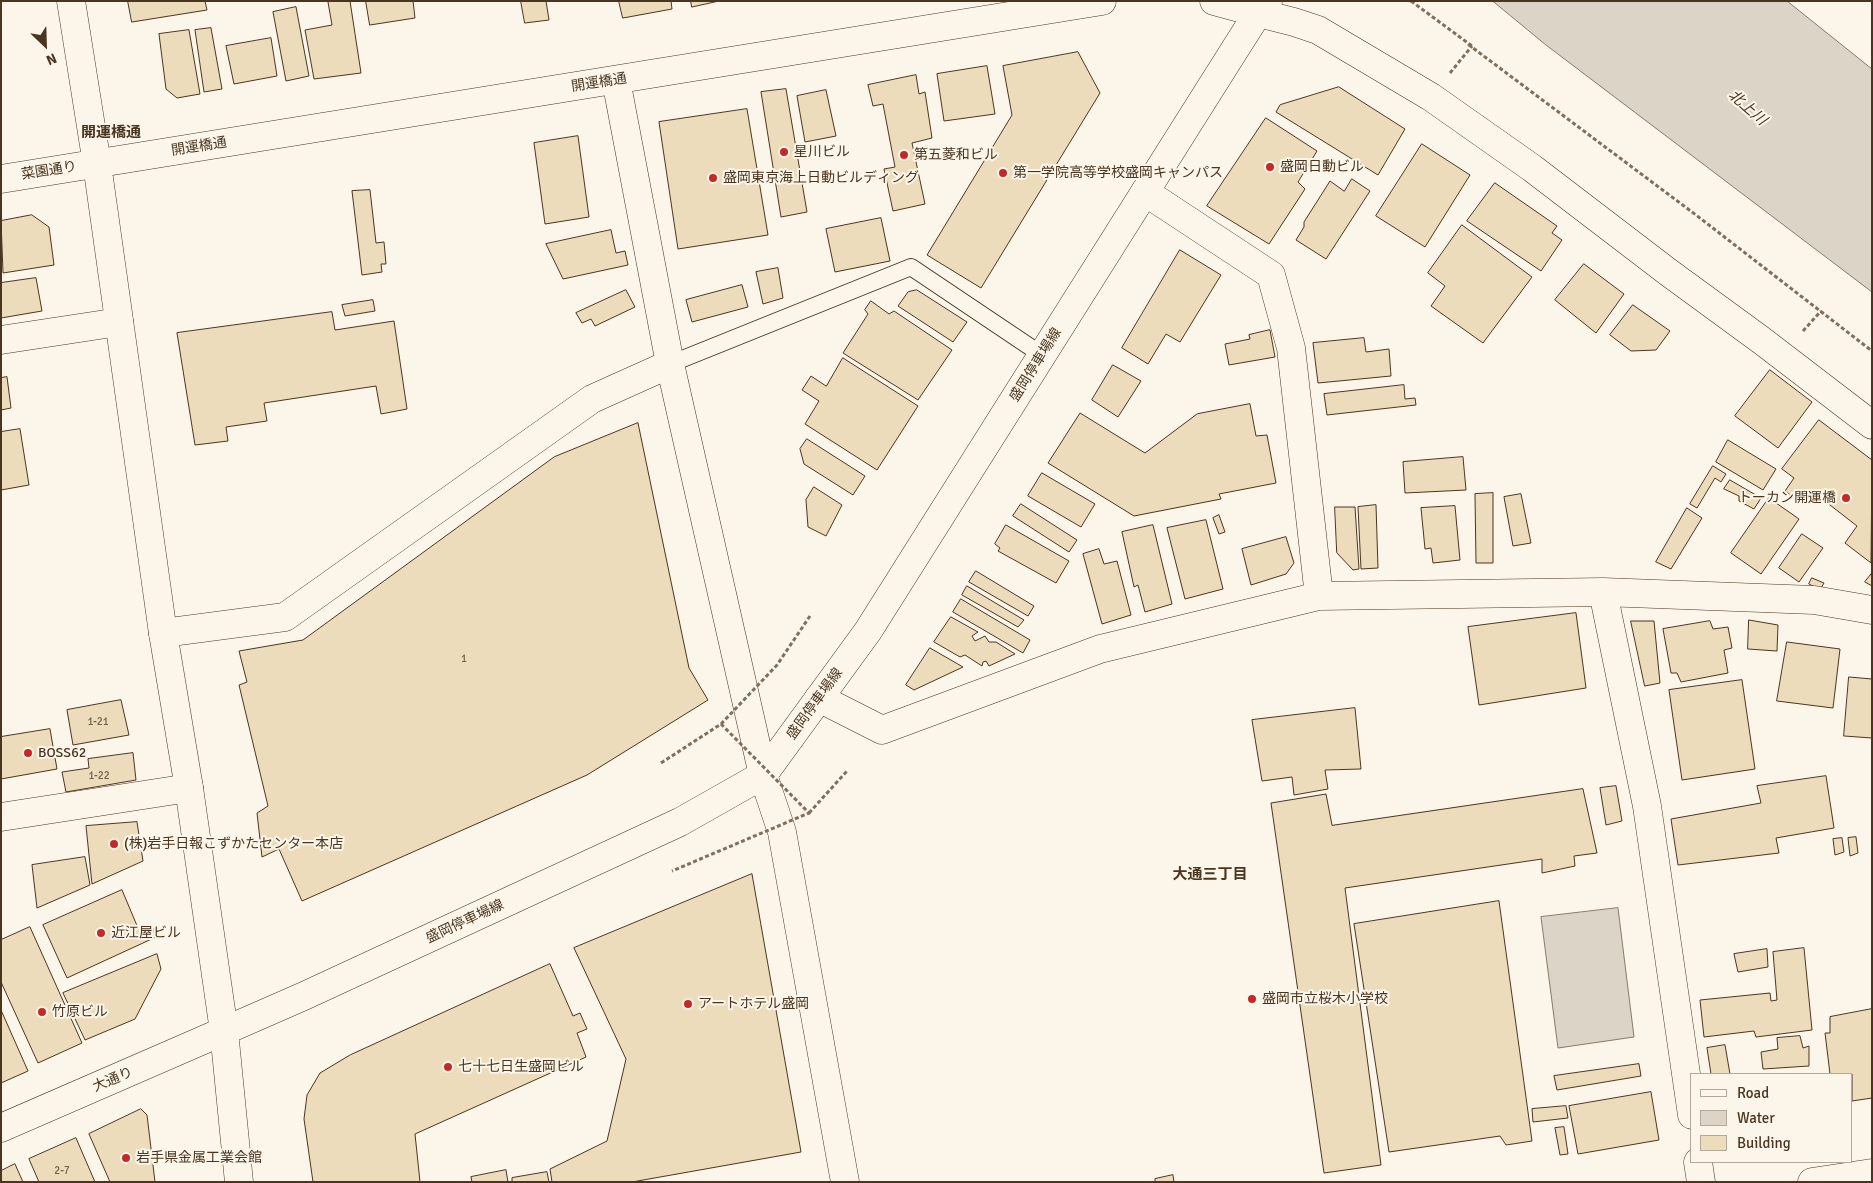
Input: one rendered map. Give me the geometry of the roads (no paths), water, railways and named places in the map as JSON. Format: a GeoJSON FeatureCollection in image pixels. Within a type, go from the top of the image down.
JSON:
{"type":"FeatureCollection","features":[{"type":"Feature","properties":{"kind":"street"},"geometry":{"type":"LineString","coordinates":[[71,1],[97,164],[163,633],[189,788],[224,1030],[239,1182]]}},
{"type":"Feature","properties":{"kind":"street","name":"開運橋通"},"geometry":{"type":"LineString","coordinates":[[97,164],[1102,1]]}},
{"type":"Feature","properties":{"kind":"street"},"geometry":{"type":"LineString","coordinates":[[1214,1],[1259,5],[1294,22],[1318,30],[1431,97],[1532,168],[1872,425]]}},
{"type":"Feature","properties":{"kind":"street","name":"盛岡停車場線"},"geometry":{"type":"LineString","coordinates":[[224,1030],[304,996],[680,822],[763,775],[868,631],[1144,192],[1259,5]]}},
{"type":"Feature","properties":{"kind":"street"},"geometry":{"type":"LineString","coordinates":[[616,80],[670,364],[763,775],[782,832],[845,1182]]}},
{"type":"Feature","properties":{"kind":"street","name":"菜園通り"},"geometry":{"type":"LineString","coordinates":[[1,179],[97,164]]}},
{"type":"Feature","properties":{"kind":"street"},"geometry":{"type":"LineString","coordinates":[[1144,192],[1271,275],[1292,348],[1319,596]]}},
{"type":"Feature","properties":{"kind":"street"},"geometry":{"type":"LineString","coordinates":[[1,340],[119,322]]}},
{"type":"Feature","properties":{"kind":"street"},"geometry":{"type":"LineString","coordinates":[[163,633],[285,617],[592,399],[670,364]]}},
{"type":"Feature","properties":{"kind":"street"},"geometry":{"type":"LineString","coordinates":[[1603,592],[1647,806],[1690,1102]]}},
{"type":"Feature","properties":{"kind":"street"},"geometry":{"type":"LineString","coordinates":[[818,698],[882,730],[1100,649],[1319,596],[1603,592],[1814,600],[1872,610]]}},
{"type":"Feature","properties":{"kind":"street"},"geometry":{"type":"LineString","coordinates":[[1,818],[189,788]]}},
{"type":"Feature","properties":{"kind":"street","name":"大通り"},"geometry":{"type":"LineString","coordinates":[[1,1128],[224,1030]]}},
{"type":"Feature","properties":{"kind":"street"},"geometry":{"type":"LineString","coordinates":[[1698,1163],[1702,1182]]}},
{"type":"Feature","properties":{"kind":"street"},"geometry":{"type":"LineString","coordinates":[[1812,1182],[1872,1173]]}},
{"type":"Feature","properties":{"kind":"lane"},"geometry":{"type":"LineString","coordinates":[[670,364],[911,268],[1042,355]]}},
{"type":"Feature","properties":{"kind":"water","name":"北上川"},"geometry":{"type":"Polygon","coordinates":[[[1493,1],[1787,1],[1872,69],[1872,292],[1546,45],[1493,1]]]}},
{"type":"Feature","properties":{"kind":"water"},"geometry":{"type":"Polygon","coordinates":[[[1618,908],[1634,1037],[1558,1048],[1541,917],[1618,908]]]}},
{"type":"Feature","properties":{"kind":"place","name":"星川ビル"},"geometry":{"type":"Point","coordinates":[784,152]}},
{"type":"Feature","properties":{"kind":"place","name":"第五菱和ビル"},"geometry":{"type":"Point","coordinates":[904,155]}},
{"type":"Feature","properties":{"kind":"place","name":"盛岡日動ビル"},"geometry":{"type":"Point","coordinates":[1270,167]}},
{"type":"Feature","properties":{"kind":"place","name":"第一学院高等学校盛岡キャンパス"},"geometry":{"type":"Point","coordinates":[1003,173]}},
{"type":"Feature","properties":{"kind":"place","name":"盛岡東京海上日動ビルディング"},"geometry":{"type":"Point","coordinates":[713,178]}},
{"type":"Feature","properties":{"kind":"place","name":"トーカン開運橋"},"geometry":{"type":"Point","coordinates":[1846,498]}},
{"type":"Feature","properties":{"kind":"place","name":"BOSS62"},"geometry":{"type":"Point","coordinates":[28,753]}},
{"type":"Feature","properties":{"kind":"place","name":"(株)岩手日報こずかたセンター本店"},"geometry":{"type":"Point","coordinates":[114,844]}},
{"type":"Feature","properties":{"kind":"place","name":"近江屋ビル"},"geometry":{"type":"Point","coordinates":[101,933]}},
{"type":"Feature","properties":{"kind":"place","name":"盛岡市立桜木小学校"},"geometry":{"type":"Point","coordinates":[1252,999]}},
{"type":"Feature","properties":{"kind":"place","name":"アートホテル盛岡"},"geometry":{"type":"Point","coordinates":[688,1004]}},
{"type":"Feature","properties":{"kind":"place","name":"竹原ビル"},"geometry":{"type":"Point","coordinates":[42,1012]}},
{"type":"Feature","properties":{"kind":"place","name":"七十七日生盛岡ビル"},"geometry":{"type":"Point","coordinates":[448,1067]}},
{"type":"Feature","properties":{"kind":"place","name":"岩手県金属工業会館"},"geometry":{"type":"Point","coordinates":[126,1158]}},
{"type":"Feature","properties":{"kind":"district","name":"開運橋通"},"geometry":{"type":"Point","coordinates":[111,133]}},
{"type":"Feature","properties":{"kind":"district","name":"大通三丁目"},"geometry":{"type":"Point","coordinates":[1210,875]}}]}
